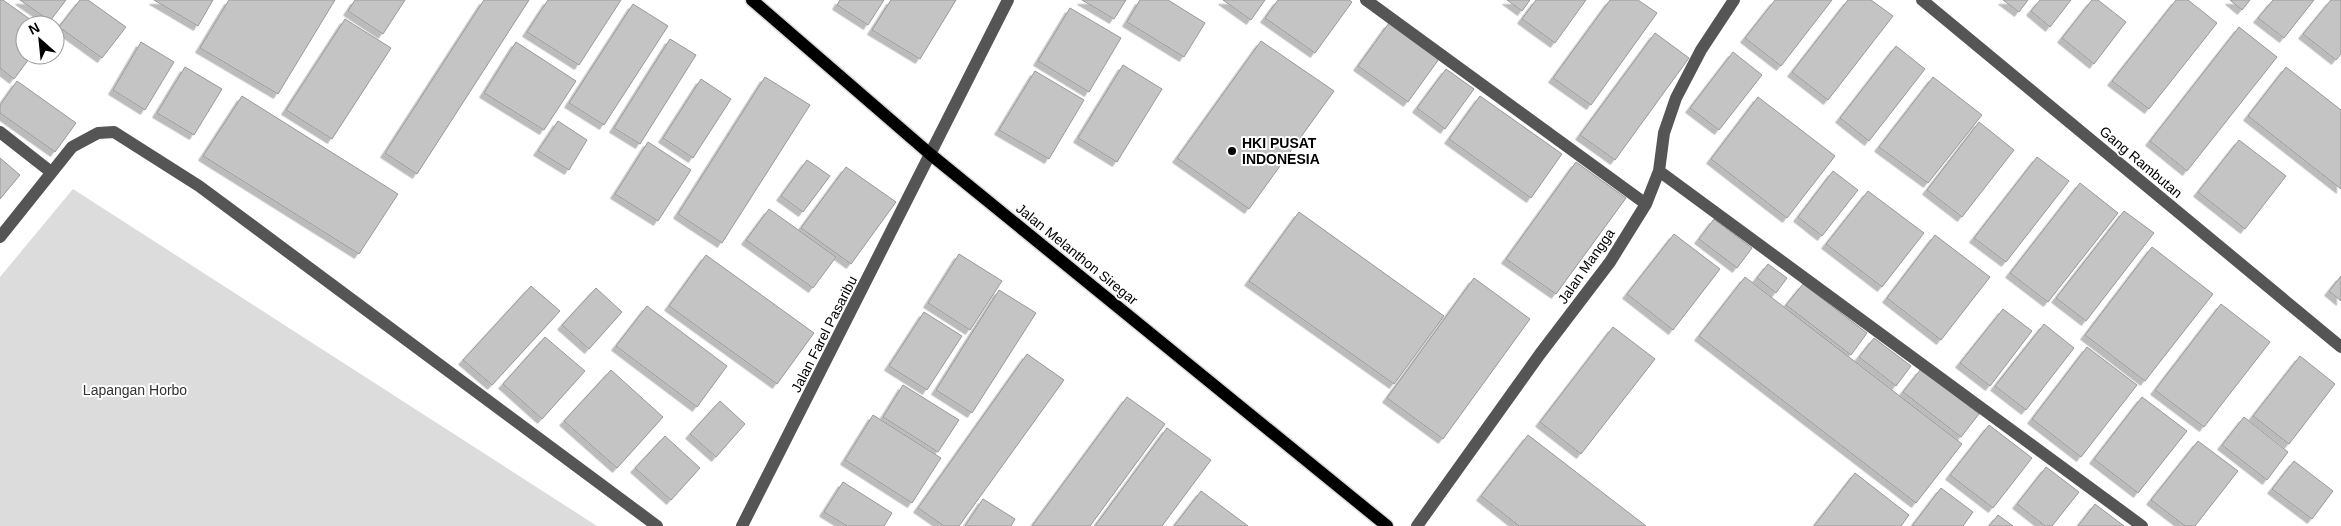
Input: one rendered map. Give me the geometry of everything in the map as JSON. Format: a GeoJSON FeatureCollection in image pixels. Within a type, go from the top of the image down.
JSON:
{"type":"FeatureCollection","features":[{"type":"Feature","properties":{"kind":"main road","name":"Jalan Melanthon Siregar"},"geometry":{"type":"LineString","coordinates":[[752,0],[930,154],[1388,526]]}},
{"type":"Feature","properties":{"kind":"street","name":"Jalan Farel Pasaribu"},"geometry":{"type":"LineString","coordinates":[[742,526],[1008,0]]}},
{"type":"Feature","properties":{"kind":"street"},"geometry":{"type":"LineString","coordinates":[[1366,0],[1646,204]]}},
{"type":"Feature","properties":{"kind":"street","name":"Jalan Mangga"},"geometry":{"type":"LineString","coordinates":[[1416,526],[1540,354],[1610,262],[1646,204],[1659,170],[1664,134],[1676,98],[1701,50],[1734,0]]}},
{"type":"Feature","properties":{"kind":"street","name":"Gang Rambutan"},"geometry":{"type":"LineString","coordinates":[[1922,0],[2341,347]]}},
{"type":"Feature","properties":{"kind":"street"},"geometry":{"type":"LineString","coordinates":[[0,132],[52,172]]}},
{"type":"Feature","properties":{"kind":"street"},"geometry":{"type":"LineString","coordinates":[[0,237],[72,147],[98,134],[114,132],[198,186],[657,526]]}},
{"type":"Feature","properties":{"kind":"street"},"geometry":{"type":"LineString","coordinates":[[1659,170],[2142,526]]}},
{"type":"Feature","properties":{"kind":"green space","name":"Lapangan Horbo"},"geometry":{"type":"Polygon","coordinates":[[[73,189],[597,526],[0,526],[0,277],[73,189]]]}},
{"type":"Feature","properties":{"kind":"building"},"geometry":{"type":"Polygon","coordinates":[[[0,0],[3,0],[24,15],[15,15],[15,65],[24,65],[14,79],[0,68],[0,0]]]}},
{"type":"Feature","properties":{"kind":"building"},"geometry":{"type":"Polygon","coordinates":[[[20,0],[66,0],[55,15],[41,15],[20,0]]]}},
{"type":"Feature","properties":{"kind":"building"},"geometry":{"type":"Polygon","coordinates":[[[80,0],[88,0],[126,27],[102,58],[65,31],[65,19],[80,0]]]}},
{"type":"Feature","properties":{"kind":"building"},"geometry":{"type":"Polygon","coordinates":[[[154,0],[213,0],[198,26],[154,0]]]}},
{"type":"Feature","properties":{"kind":"building"},"geometry":{"type":"Polygon","coordinates":[[[229,0],[335,0],[278,94],[200,48],[229,0]]]}},
{"type":"Feature","properties":{"kind":"building"},"geometry":{"type":"Polygon","coordinates":[[[355,0],[405,0],[383,34],[348,11],[355,0]]]}},
{"type":"Feature","properties":{"kind":"building"},"geometry":{"type":"Polygon","coordinates":[[[484,0],[529,0],[417,174],[385,153],[484,0]]]}},
{"type":"Feature","properties":{"kind":"building"},"geometry":{"type":"Polygon","coordinates":[[[548,0],[621,0],[579,65],[527,32],[548,0]]]}},
{"type":"Feature","properties":{"kind":"building"},"geometry":{"type":"Polygon","coordinates":[[[840,0],[884,0],[868,25],[837,5],[840,0]]]}},
{"type":"Feature","properties":{"kind":"building"},"geometry":{"type":"Polygon","coordinates":[[[891,0],[956,0],[920,59],[872,30],[891,0]]]}},
{"type":"Feature","properties":{"kind":"building"},"geometry":{"type":"Polygon","coordinates":[[[1082,0],[1126,0],[1114,19],[1082,0]]]}},
{"type":"Feature","properties":{"kind":"building"},"geometry":{"type":"Polygon","coordinates":[[[1140,0],[1168,0],[1205,23],[1184,57],[1127,22],[1140,0]]]}},
{"type":"Feature","properties":{"kind":"building"},"geometry":{"type":"Polygon","coordinates":[[[1223,0],[1265,0],[1251,20],[1223,0]]]}},
{"type":"Feature","properties":{"kind":"building"},"geometry":{"type":"Polygon","coordinates":[[[1278,0],[1349,0],[1352,2],[1315,53],[1265,18],[1278,0]]]}},
{"type":"Feature","properties":{"kind":"building"},"geometry":{"type":"Polygon","coordinates":[[[1507,0],[1530,0],[1522,11],[1507,0]]]}},
{"type":"Feature","properties":{"kind":"building"},"geometry":{"type":"Polygon","coordinates":[[[1536,0],[1586,0],[1555,43],[1522,19],[1536,0]]]}},
{"type":"Feature","properties":{"kind":"building"},"geometry":{"type":"Polygon","coordinates":[[[1610,0],[1638,0],[1657,13],[1591,105],[1553,78],[1610,0]]]}},
{"type":"Feature","properties":{"kind":"building"},"geometry":{"type":"Polygon","coordinates":[[[1775,0],[1832,0],[1781,66],[1745,38],[1775,0]]]}},
{"type":"Feature","properties":{"kind":"building"},"geometry":{"type":"Polygon","coordinates":[[[1848,0],[1871,0],[1893,16],[1828,100],[1792,72],[1848,0]]]}},
{"type":"Feature","properties":{"kind":"building"},"geometry":{"type":"Polygon","coordinates":[[[2003,0],[2028,0],[2019,12],[2003,0]]]}},
{"type":"Feature","properties":{"kind":"building"},"geometry":{"type":"Polygon","coordinates":[[[2040,0],[2071,0],[2050,27],[2031,11],[2040,0]]]}},
{"type":"Feature","properties":{"kind":"building"},"geometry":{"type":"Polygon","coordinates":[[[2092,0],[2098,0],[2126,22],[2094,64],[2062,38],[2092,0]]]}},
{"type":"Feature","properties":{"kind":"building"},"geometry":{"type":"Polygon","coordinates":[[[2176,0],[2188,0],[2217,23],[2149,109],[2112,81],[2176,0]]]}},
{"type":"Feature","properties":{"kind":"building"},"geometry":{"type":"Polygon","coordinates":[[[2230,0],[2250,0],[2242,10],[2230,0]]]}},
{"type":"Feature","properties":{"kind":"building"},"geometry":{"type":"Polygon","coordinates":[[[2273,0],[2314,0],[2284,38],[2258,18],[2273,0]]]}},
{"type":"Feature","properties":{"kind":"building"},"geometry":{"type":"Polygon","coordinates":[[[2331,0],[2341,0],[2341,54],[2336,60],[2303,34],[2331,0]]]}},
{"type":"Feature","properties":{"kind":"building"},"geometry":{"type":"Polygon","coordinates":[[[633,4],[668,26],[604,125],[569,103],[633,4]]]}},
{"type":"Feature","properties":{"kind":"building"},"geometry":{"type":"Polygon","coordinates":[[[1070,8],[1121,38],[1089,92],[1038,61],[1070,8]]]}},
{"type":"Feature","properties":{"kind":"building"},"geometry":{"type":"Polygon","coordinates":[[[345,19],[391,48],[332,139],[286,110],[345,19]]]}},
{"type":"Feature","properties":{"kind":"building"},"geometry":{"type":"Polygon","coordinates":[[[1389,23],[1439,59],[1408,102],[1358,66],[1389,23]]]}},
{"type":"Feature","properties":{"kind":"building"},"geometry":{"type":"Polygon","coordinates":[[[2239,27],[2277,57],[2187,171],[2150,141],[2239,27]]]}},
{"type":"Feature","properties":{"kind":"building"},"geometry":{"type":"Polygon","coordinates":[[[1655,33],[1689,58],[1615,160],[1580,135],[1655,33]]]}},
{"type":"Feature","properties":{"kind":"building"},"geometry":{"type":"Polygon","coordinates":[[[670,39],[696,55],[640,144],[614,128],[670,39]]]}},
{"type":"Feature","properties":{"kind":"building"},"geometry":{"type":"Polygon","coordinates":[[[1261,41],[1334,91],[1249,209],[1177,158],[1261,41]]]}},
{"type":"Feature","properties":{"kind":"building"},"geometry":{"type":"Polygon","coordinates":[[[141,42],[174,62],[145,110],[113,90],[141,42]]]}},
{"type":"Feature","properties":{"kind":"building"},"geometry":{"type":"Polygon","coordinates":[[[516,42],[576,81],[544,130],[484,93],[516,42]]]}},
{"type":"Feature","properties":{"kind":"building"},"geometry":{"type":"Polygon","coordinates":[[[1896,46],[1925,69],[1869,141],[1840,118],[1896,46]]]}},
{"type":"Feature","properties":{"kind":"building"},"geometry":{"type":"Polygon","coordinates":[[[1733,52],[1762,75],[1719,130],[1690,108],[1733,52]]]}},
{"type":"Feature","properties":{"kind":"building"},"geometry":{"type":"Polygon","coordinates":[[[1123,65],[1162,89],[1117,162],[1078,138],[1123,65]]]}},
{"type":"Feature","properties":{"kind":"building"},"geometry":{"type":"Polygon","coordinates":[[[185,67],[222,89],[194,135],[157,113],[185,67]]]}},
{"type":"Feature","properties":{"kind":"building"},"geometry":{"type":"Polygon","coordinates":[[[2286,67],[2341,110],[2341,189],[2248,116],[2286,67]]]}},
{"type":"Feature","properties":{"kind":"building"},"geometry":{"type":"Polygon","coordinates":[[[1446,69],[1474,89],[1445,129],[1417,108],[1446,69]]]}},
{"type":"Feature","properties":{"kind":"building"},"geometry":{"type":"Polygon","coordinates":[[[1035,71],[1084,100],[1049,159],[999,130],[1035,71]]]}},
{"type":"Feature","properties":{"kind":"building"},"geometry":{"type":"Polygon","coordinates":[[[765,77],[810,105],[722,243],[678,214],[765,77]]]}},
{"type":"Feature","properties":{"kind":"building"},"geometry":{"type":"Polygon","coordinates":[[[1933,77],[1982,115],[1928,183],[1879,147],[1933,77]]]}},
{"type":"Feature","properties":{"kind":"building"},"geometry":{"type":"Polygon","coordinates":[[[701,79],[731,99],[693,158],[663,138],[701,79]]]}},
{"type":"Feature","properties":{"kind":"building"},"geometry":{"type":"Polygon","coordinates":[[[17,81],[76,123],[55,152],[0,113],[0,105],[17,81]]]}},
{"type":"Feature","properties":{"kind":"building"},"geometry":{"type":"Polygon","coordinates":[[[242,96],[398,194],[359,254],[203,156],[242,96]]]}},
{"type":"Feature","properties":{"kind":"building"},"geometry":{"type":"Polygon","coordinates":[[[1480,96],[1562,154],[1531,198],[1449,139],[1480,96]]]}},
{"type":"Feature","properties":{"kind":"building"},"geometry":{"type":"Polygon","coordinates":[[[1758,97],[1835,156],[1787,218],[1711,159],[1758,97]]]}},
{"type":"Feature","properties":{"kind":"building"},"geometry":{"type":"Polygon","coordinates":[[[558,121],[587,140],[569,170],[538,151],[558,121]]]}},
{"type":"Feature","properties":{"kind":"building"},"geometry":{"type":"Polygon","coordinates":[[[1979,122],[2014,150],[1962,217],[1927,190],[1979,122]]]}},
{"type":"Feature","properties":{"kind":"building"},"geometry":{"type":"Polygon","coordinates":[[[2239,140],[2286,176],[2245,229],[2198,192],[2239,140]]]}},
{"type":"Feature","properties":{"kind":"building"},"geometry":{"type":"Polygon","coordinates":[[[648,142],[691,170],[658,221],[615,194],[648,142]]]}},
{"type":"Feature","properties":{"kind":"building"},"geometry":{"type":"Polygon","coordinates":[[[2037,157],[2069,181],[2006,262],[1974,238],[2037,157]]]}},
{"type":"Feature","properties":{"kind":"building"},"geometry":{"type":"Polygon","coordinates":[[[0,158],[20,175],[0,199],[0,158]]]}},
{"type":"Feature","properties":{"kind":"building"},"geometry":{"type":"Polygon","coordinates":[[[807,160],[830,176],[803,212],[781,196],[807,160]]]}},
{"type":"Feature","properties":{"kind":"building"},"geometry":{"type":"Polygon","coordinates":[[[1576,162],[1626,198],[1556,294],[1506,259],[1576,162]]]}},
{"type":"Feature","properties":{"kind":"building"},"geometry":{"type":"Polygon","coordinates":[[[846,167],[896,202],[851,264],[801,228],[846,167]]]}},
{"type":"Feature","properties":{"kind":"building"},"geometry":{"type":"Polygon","coordinates":[[[1833,171],[1858,190],[1822,236],[1798,217],[1833,171]]]}},
{"type":"Feature","properties":{"kind":"building"},"geometry":{"type":"Polygon","coordinates":[[[2080,183],[2118,213],[2048,302],[2010,273],[2080,183]]]}},
{"type":"Feature","properties":{"kind":"building"},"geometry":{"type":"Polygon","coordinates":[[[1868,191],[1924,233],[1882,287],[1826,244],[1868,191]]]}},
{"type":"Feature","properties":{"kind":"building"},"geometry":{"type":"Polygon","coordinates":[[[769,209],[836,257],[813,288],[746,240],[769,209]]]}},
{"type":"Feature","properties":{"kind":"building"},"geometry":{"type":"Polygon","coordinates":[[[2124,211],[2154,233],[2086,321],[2056,298],[2124,211]]]}},
{"type":"Feature","properties":{"kind":"building"},"geometry":{"type":"Polygon","coordinates":[[[1299,212],[1444,316],[1394,384],[1249,281],[1299,212]]]}},
{"type":"Feature","properties":{"kind":"building"},"geometry":{"type":"Polygon","coordinates":[[[1714,219],[1752,248],[1737,268],[1699,239],[1714,219]]]}},
{"type":"Feature","properties":{"kind":"building"},"geometry":{"type":"Polygon","coordinates":[[[1674,234],[1720,269],[1673,330],[1627,294],[1674,234]]]}},
{"type":"Feature","properties":{"kind":"building"},"geometry":{"type":"Polygon","coordinates":[[[1935,235],[1990,277],[1941,340],[1887,298],[1935,235]]]}},
{"type":"Feature","properties":{"kind":"building"},"geometry":{"type":"Polygon","coordinates":[[[2152,247],[2213,294],[2145,381],[2085,335],[2152,247]]]}},
{"type":"Feature","properties":{"kind":"building"},"geometry":{"type":"Polygon","coordinates":[[[959,254],[1002,281],[970,330],[928,303],[959,254]]]}},
{"type":"Feature","properties":{"kind":"building"},"geometry":{"type":"Polygon","coordinates":[[[706,255],[814,333],[777,384],[669,306],[706,255]]]}},
{"type":"Feature","properties":{"kind":"building"},"geometry":{"type":"Polygon","coordinates":[[[1768,264],[1787,278],[1776,293],[1757,278],[1768,264]]]}},
{"type":"Feature","properties":{"kind":"building"},"geometry":{"type":"Polygon","coordinates":[[[2341,276],[2341,301],[2329,291],[2341,276]]]}},
{"type":"Feature","properties":{"kind":"building"},"geometry":{"type":"Polygon","coordinates":[[[1745,277],[1962,444],[1916,503],[1699,336],[1745,277]]]}},
{"type":"Feature","properties":{"kind":"building"},"geometry":{"type":"Polygon","coordinates":[[[1474,278],[1530,319],[1443,439],[1387,398],[1474,278]]]}},
{"type":"Feature","properties":{"kind":"building"},"geometry":{"type":"Polygon","coordinates":[[[1803,284],[1867,333],[1851,355],[1786,305],[1803,284]]]}},
{"type":"Feature","properties":{"kind":"building"},"geometry":{"type":"Polygon","coordinates":[[[531,286],[560,311],[492,385],[463,360],[531,286]]]}},
{"type":"Feature","properties":{"kind":"building"},"geometry":{"type":"Polygon","coordinates":[[[596,288],[622,312],[589,349],[562,325],[596,288]]]}},
{"type":"Feature","properties":{"kind":"building"},"geometry":{"type":"Polygon","coordinates":[[[999,290],[1036,313],[972,413],[936,390],[999,290]]]}},
{"type":"Feature","properties":{"kind":"building"},"geometry":{"type":"Polygon","coordinates":[[[2221,304],[2270,342],[2204,427],[2155,390],[2221,304]]]}},
{"type":"Feature","properties":{"kind":"building"},"geometry":{"type":"Polygon","coordinates":[[[647,306],[727,366],[697,407],[616,346],[647,306]]]}},
{"type":"Feature","properties":{"kind":"building"},"geometry":{"type":"Polygon","coordinates":[[[2003,309],[2032,331],[1990,386],[1960,363],[2003,309]]]}},
{"type":"Feature","properties":{"kind":"building"},"geometry":{"type":"Polygon","coordinates":[[[924,312],[962,336],[927,390],[889,366],[924,312]]]}},
{"type":"Feature","properties":{"kind":"building"},"geometry":{"type":"Polygon","coordinates":[[[2044,324],[2074,348],[2026,410],[1995,386],[2044,324]]]}},
{"type":"Feature","properties":{"kind":"building"},"geometry":{"type":"Polygon","coordinates":[[[1613,327],[1655,359],[1581,454],[1540,422],[1613,327]]]}},
{"type":"Feature","properties":{"kind":"building"},"geometry":{"type":"Polygon","coordinates":[[[545,337],[585,371],[542,419],[503,384],[545,337]]]}},
{"type":"Feature","properties":{"kind":"building"},"geometry":{"type":"Polygon","coordinates":[[[1874,338],[1911,366],[1896,386],[1859,357],[1874,338]]]}},
{"type":"Feature","properties":{"kind":"building"},"geometry":{"type":"Polygon","coordinates":[[[2087,347],[2137,385],[2081,457],[2032,419],[2087,347]]]}},
{"type":"Feature","properties":{"kind":"building"},"geometry":{"type":"Polygon","coordinates":[[[1027,354],[1064,380],[959,526],[944,526],[918,508],[1027,354]]]}},
{"type":"Feature","properties":{"kind":"building"},"geometry":{"type":"Polygon","coordinates":[[[2300,356],[2335,384],[2289,444],[2253,416],[2300,356]]]}},
{"type":"Feature","properties":{"kind":"building"},"geometry":{"type":"Polygon","coordinates":[[[1921,369],[1979,414],[1961,437],[1903,392],[1921,369]]]}},
{"type":"Feature","properties":{"kind":"building"},"geometry":{"type":"Polygon","coordinates":[[[611,370],[663,417],[617,468],[564,421],[611,370]]]}},
{"type":"Feature","properties":{"kind":"building"},"geometry":{"type":"Polygon","coordinates":[[[903,385],[959,420],[938,452],[883,417],[903,385]]]}},
{"type":"Feature","properties":{"kind":"building"},"geometry":{"type":"Polygon","coordinates":[[[1127,397],[1165,424],[1090,526],[1032,526],[1127,397]]]}},
{"type":"Feature","properties":{"kind":"building"},"geometry":{"type":"Polygon","coordinates":[[[2142,397],[2187,431],[2138,493],[2094,459],[2142,397]]]}},
{"type":"Feature","properties":{"kind":"building"},"geometry":{"type":"Polygon","coordinates":[[[720,401],[745,424],[716,457],[690,434],[720,401]]]}},
{"type":"Feature","properties":{"kind":"building"},"geometry":{"type":"Polygon","coordinates":[[[873,415],[941,458],[912,503],[845,460],[873,415]]]}},
{"type":"Feature","properties":{"kind":"building"},"geometry":{"type":"Polygon","coordinates":[[[2244,417],[2288,452],[2267,480],[2222,445],[2244,417]]]}},
{"type":"Feature","properties":{"kind":"building"},"geometry":{"type":"Polygon","coordinates":[[[1989,425],[2032,458],[1993,508],[1950,475],[1989,425]]]}},
{"type":"Feature","properties":{"kind":"building"},"geometry":{"type":"Polygon","coordinates":[[[1167,428],[1211,460],[1162,526],[1095,526],[1167,428]]]}},
{"type":"Feature","properties":{"kind":"building"},"geometry":{"type":"Polygon","coordinates":[[[1528,435],[1646,526],[1519,526],[1481,496],[1528,435]]]}},
{"type":"Feature","properties":{"kind":"building"},"geometry":{"type":"Polygon","coordinates":[[[665,436],[700,468],[671,500],[635,468],[665,436]]]}},
{"type":"Feature","properties":{"kind":"building"},"geometry":{"type":"Polygon","coordinates":[[[2198,441],[2238,471],[2195,526],[2185,526],[2151,500],[2198,441]]]}},
{"type":"Feature","properties":{"kind":"building"},"geometry":{"type":"Polygon","coordinates":[[[2294,461],[2333,491],[2312,519],[2272,489],[2294,461]]]}},
{"type":"Feature","properties":{"kind":"building"},"geometry":{"type":"Polygon","coordinates":[[[2046,467],[2079,492],[2052,526],[2045,526],[2017,504],[2046,467]]]}},
{"type":"Feature","properties":{"kind":"building"},"geometry":{"type":"Polygon","coordinates":[[[1855,473],[1909,515],[1901,526],[1814,526],[1855,473]]]}},
{"type":"Feature","properties":{"kind":"building"},"geometry":{"type":"Polygon","coordinates":[[[843,482],[892,513],[884,526],[847,526],[824,512],[843,482]]]}},
{"type":"Feature","properties":{"kind":"building"},"geometry":{"type":"Polygon","coordinates":[[[1941,488],[1973,512],[1963,526],[1912,526],[1941,488]]]}},
{"type":"Feature","properties":{"kind":"building"},"geometry":{"type":"Polygon","coordinates":[[[1201,491],[1248,526],[1174,526],[1201,491]]]}},
{"type":"Feature","properties":{"kind":"building"},"geometry":{"type":"Polygon","coordinates":[[[983,499],[1015,519],[1011,526],[965,526],[983,499]]]}},
{"type":"Feature","properties":{"kind":"building"},"geometry":{"type":"Polygon","coordinates":[[[2095,504],[2124,526],[2078,526],[2095,504]]]}},
{"type":"Feature","properties":{"kind":"building"},"geometry":{"type":"Polygon","coordinates":[[[1998,515],[2013,526],[1989,526],[1998,515]]]}},
{"type":"Feature","properties":{"kind":"place","name":"HKI PUSAT INDONESIA"},"geometry":{"type":"Point","coordinates":[1232,151]}}]}
